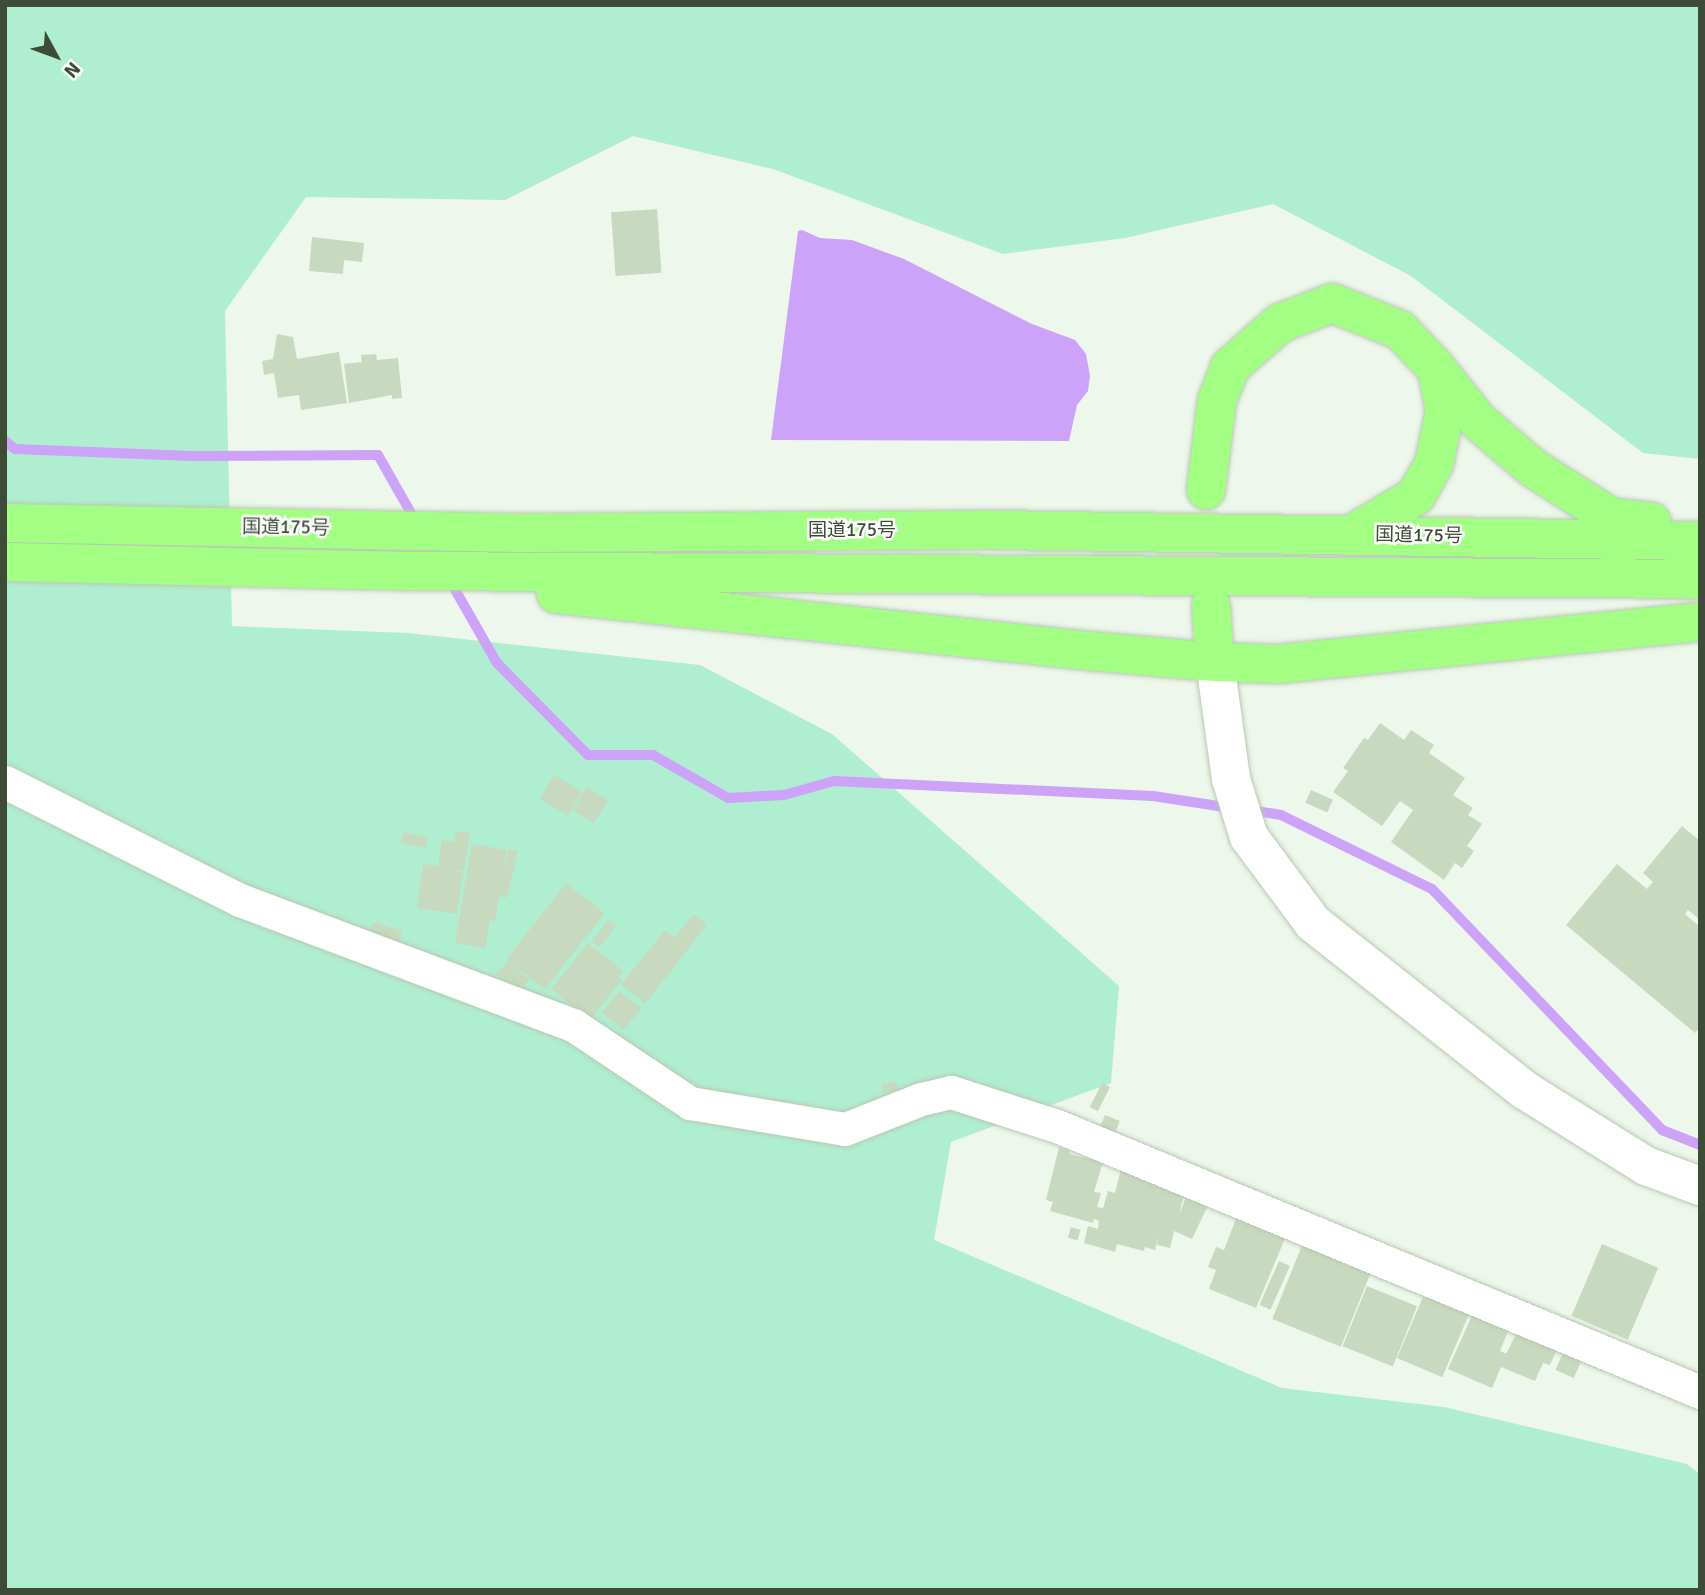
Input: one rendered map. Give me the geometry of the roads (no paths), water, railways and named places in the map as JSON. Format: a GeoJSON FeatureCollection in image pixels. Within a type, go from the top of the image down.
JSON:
{"type":"FeatureCollection","features":[{"type":"Feature","properties":{"kind":"highway"},"geometry":{"type":"LineString","coordinates":[[1206,491],[1217,401],[1230,367],[1280,323],[1332,303],[1400,330],[1488,429],[1533,468],[1610,517],[1700,528]]}},
{"type":"Feature","properties":{"kind":"highway"},"geometry":{"type":"LineString","coordinates":[[1352,534],[1416,496],[1434,464],[1445,411],[1436,368]]}},
{"type":"Feature","properties":{"kind":"highway","name":"国道175号"},"geometry":{"type":"LineString","coordinates":[[5,523],[522,533],[996,530],[1700,541]]}},
{"type":"Feature","properties":{"kind":"highway","name":"国道175号"},"geometry":{"type":"LineString","coordinates":[[5,562],[406,571],[1700,579]]}},
{"type":"Feature","properties":{"kind":"highway"},"geometry":{"type":"LineString","coordinates":[[406,571],[524,591],[1215,662],[1278,664],[1700,622]]}},
{"type":"Feature","properties":{"kind":"highway"},"geometry":{"type":"LineString","coordinates":[[1210,606],[1215,662]]}},
{"type":"Feature","properties":{"kind":"street"},"geometry":{"type":"LineString","coordinates":[[1215,662],[1231,779],[1249,837],[1313,923],[1527,1091],[1646,1166],[1700,1186]]}},
{"type":"Feature","properties":{"kind":"street"},"geometry":{"type":"LineString","coordinates":[[5,782],[240,900],[573,1025],[690,1103],[845,1129],[921,1099],[951,1092],[1057,1126],[1700,1392]]}},
{"type":"Feature","properties":{"kind":"waterway"},"geometry":{"type":"LineString","coordinates":[[5,441],[15,449],[192,456],[378,455],[415,520]]}},
{"type":"Feature","properties":{"kind":"waterway"},"geometry":{"type":"LineString","coordinates":[[449,579],[497,663],[588,755],[653,755],[728,798],[784,795],[834,781],[1153,796],[1231,808]]}},
{"type":"Feature","properties":{"kind":"waterway"},"geometry":{"type":"LineString","coordinates":[[1250,810],[1281,815],[1432,889],[1662,1130],[1700,1145]]}}]}
